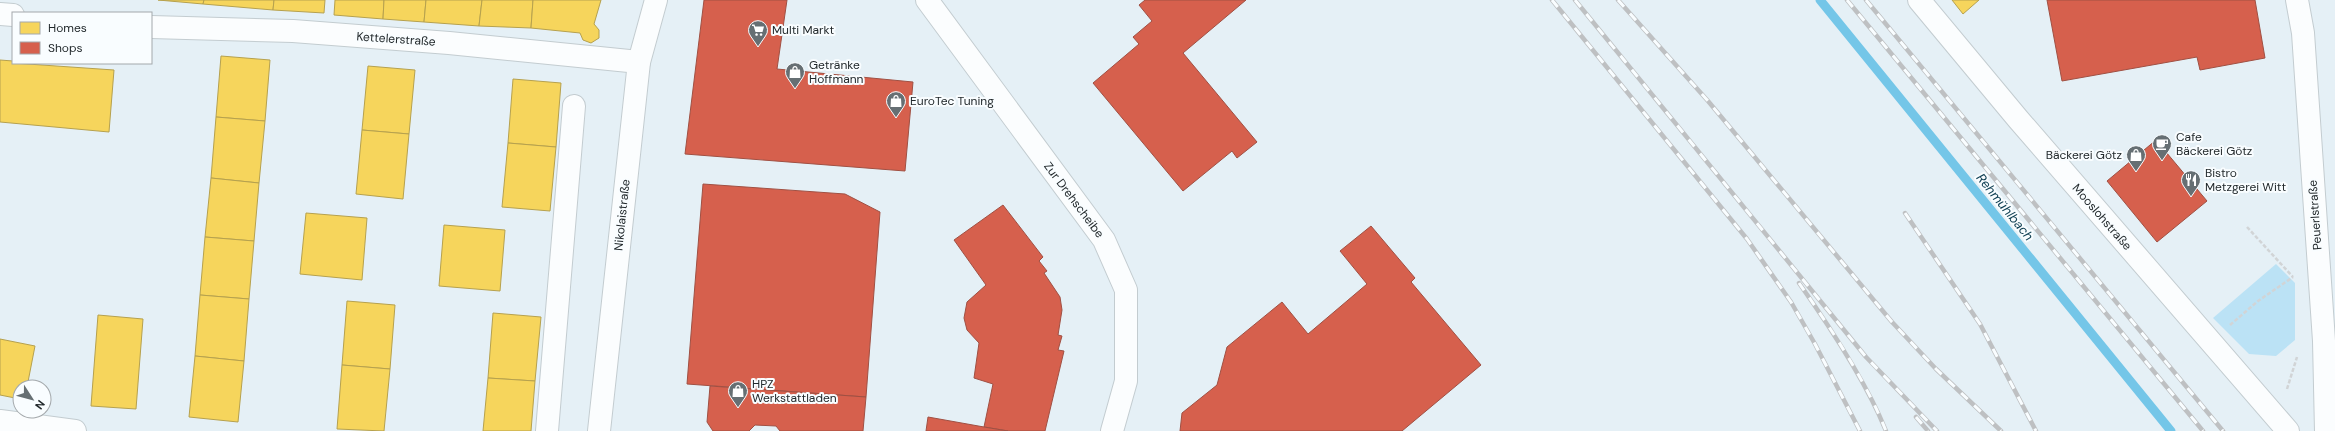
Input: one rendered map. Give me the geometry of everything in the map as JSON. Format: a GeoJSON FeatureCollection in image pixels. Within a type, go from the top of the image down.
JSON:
{"type":"FeatureCollection","features":[{"type":"Feature","properties":{"kind":"street","name":"Nikolaistraße"},"geometry":{"type":"LineString","coordinates":[[599,431],[639,62],[656,0]]}},
{"type":"Feature","properties":{"kind":"street","name":"Zur Drehscheibe"},"geometry":{"type":"LineString","coordinates":[[927,0],[1104,240],[1126,290],[1126,381],[1112,431]]}},
{"type":"Feature","properties":{"kind":"street","name":"Mooslohstraße"},"geometry":{"type":"LineString","coordinates":[[1919,0],[2018,118],[2288,431]]}},
{"type":"Feature","properties":{"kind":"street","name":"Peuerlstraße"},"geometry":{"type":"LineString","coordinates":[[2297,0],[2303,33],[2324,341],[2326,431]]}},
{"type":"Feature","properties":{"kind":"street"},"geometry":{"type":"LineString","coordinates":[[0,14],[12,15]]}},
{"type":"Feature","properties":{"kind":"street","name":"Kettelerstraße"},"geometry":{"type":"LineString","coordinates":[[152,27],[293,32],[449,43],[639,62]]}},
{"type":"Feature","properties":{"kind":"street"},"geometry":{"type":"LineString","coordinates":[[547,431],[574,106]]}},
{"type":"Feature","properties":{"kind":"street"},"geometry":{"type":"LineString","coordinates":[[0,421],[75,431]]}},
{"type":"Feature","properties":{"kind":"path"},"geometry":{"type":"LineString","coordinates":[[2247,227],[2293,277]]}},
{"type":"Feature","properties":{"kind":"path"},"geometry":{"type":"LineString","coordinates":[[2211,341],[2258,301],[2293,277],[2318,264]]}},
{"type":"Feature","properties":{"kind":"shaded area"},"geometry":{"type":"Polygon","coordinates":[[[2276,264],[2295,283],[2295,340],[2276,356],[2249,354],[2213,318],[2276,264]]]}},
{"type":"Feature","properties":{"kind":"building: Homes"},"geometry":{"type":"Polygon","coordinates":[[[158,0],[204,0],[203,4],[158,0]]]}},
{"type":"Feature","properties":{"kind":"building: Homes"},"geometry":{"type":"Polygon","coordinates":[[[204,0],[274,0],[273,10],[203,4],[204,0]]]}},
{"type":"Feature","properties":{"kind":"building: Homes"},"geometry":{"type":"Polygon","coordinates":[[[274,0],[325,0],[324,13],[273,10],[274,0]]]}},
{"type":"Feature","properties":{"kind":"building: Homes"},"geometry":{"type":"Polygon","coordinates":[[[335,0],[384,0],[383,19],[334,15],[335,0]]]}},
{"type":"Feature","properties":{"kind":"building: Homes"},"geometry":{"type":"Polygon","coordinates":[[[384,0],[426,0],[424,22],[383,19],[384,0]]]}},
{"type":"Feature","properties":{"kind":"building: Homes"},"geometry":{"type":"Polygon","coordinates":[[[426,0],[482,0],[479,26],[424,22],[426,0]]]}},
{"type":"Feature","properties":{"kind":"building: Homes"},"geometry":{"type":"Polygon","coordinates":[[[482,0],[533,0],[531,28],[479,26],[482,0]]]}},
{"type":"Feature","properties":{"kind":"building: Homes"},"geometry":{"type":"Polygon","coordinates":[[[533,0],[601,0],[594,24],[599,30],[599,38],[591,43],[583,40],[580,33],[531,28],[533,0]]]}},
{"type":"Feature","properties":{"kind":"building: Homes"},"geometry":{"type":"Polygon","coordinates":[[[1952,0],[1979,0],[1963,14],[1952,0]]]}},
{"type":"Feature","properties":{"kind":"building: Homes"},"geometry":{"type":"Polygon","coordinates":[[[221,56],[270,60],[265,121],[216,117],[221,56]]]}},
{"type":"Feature","properties":{"kind":"building: Homes"},"geometry":{"type":"Polygon","coordinates":[[[0,60],[12,61],[12,64],[114,70],[109,132],[0,122],[0,60]]]}},
{"type":"Feature","properties":{"kind":"building: Homes"},"geometry":{"type":"Polygon","coordinates":[[[368,66],[415,70],[409,134],[362,130],[368,66]]]}},
{"type":"Feature","properties":{"kind":"building: Homes"},"geometry":{"type":"Polygon","coordinates":[[[513,79],[561,83],[556,147],[508,143],[513,79]]]}},
{"type":"Feature","properties":{"kind":"building: Homes"},"geometry":{"type":"Polygon","coordinates":[[[216,117],[265,121],[259,183],[211,178],[216,117]]]}},
{"type":"Feature","properties":{"kind":"building: Homes"},"geometry":{"type":"Polygon","coordinates":[[[362,130],[409,134],[403,199],[356,194],[362,130]]]}},
{"type":"Feature","properties":{"kind":"building: Homes"},"geometry":{"type":"Polygon","coordinates":[[[508,143],[556,147],[550,211],[502,207],[508,143]]]}},
{"type":"Feature","properties":{"kind":"building: Homes"},"geometry":{"type":"Polygon","coordinates":[[[211,178],[259,183],[254,241],[205,237],[211,178]]]}},
{"type":"Feature","properties":{"kind":"building: Homes"},"geometry":{"type":"Polygon","coordinates":[[[306,213],[367,218],[362,280],[300,274],[306,213]]]}},
{"type":"Feature","properties":{"kind":"building: Homes"},"geometry":{"type":"Polygon","coordinates":[[[444,225],[505,230],[500,291],[439,286],[444,225]]]}},
{"type":"Feature","properties":{"kind":"building: Homes"},"geometry":{"type":"Polygon","coordinates":[[[205,237],[254,241],[249,299],[200,295],[205,237]]]}},
{"type":"Feature","properties":{"kind":"building: Homes"},"geometry":{"type":"Polygon","coordinates":[[[200,295],[249,299],[244,361],[195,356],[200,295]]]}},
{"type":"Feature","properties":{"kind":"building: Homes"},"geometry":{"type":"Polygon","coordinates":[[[347,301],[395,305],[390,369],[342,365],[347,301]]]}},
{"type":"Feature","properties":{"kind":"building: Homes"},"geometry":{"type":"Polygon","coordinates":[[[493,313],[541,317],[535,381],[488,378],[493,313]]]}},
{"type":"Feature","properties":{"kind":"building: Homes"},"geometry":{"type":"Polygon","coordinates":[[[98,315],[143,319],[136,409],[91,406],[98,315]]]}},
{"type":"Feature","properties":{"kind":"building: Homes"},"geometry":{"type":"Polygon","coordinates":[[[0,339],[35,346],[29,379],[12,379],[12,397],[0,395],[0,339]]]}},
{"type":"Feature","properties":{"kind":"building: Homes"},"geometry":{"type":"Polygon","coordinates":[[[195,356],[244,361],[238,422],[189,417],[195,356]]]}},
{"type":"Feature","properties":{"kind":"building: Homes"},"geometry":{"type":"Polygon","coordinates":[[[342,365],[390,369],[384,431],[337,429],[342,365]]]}},
{"type":"Feature","properties":{"kind":"building: Homes"},"geometry":{"type":"Polygon","coordinates":[[[488,378],[535,381],[531,431],[483,431],[488,378]]]}},
{"type":"Feature","properties":{"kind":"building: Shops"},"geometry":{"type":"Polygon","coordinates":[[[704,0],[787,0],[777,69],[913,82],[905,171],[685,154],[704,0]]]}},
{"type":"Feature","properties":{"kind":"building: Shops"},"geometry":{"type":"Polygon","coordinates":[[[1145,0],[1246,0],[1183,53],[1257,142],[1237,158],[1232,151],[1183,191],[1093,83],[1139,44],[1133,37],[1152,21],[1139,5],[1145,0]]]}},
{"type":"Feature","properties":{"kind":"building: Shops"},"geometry":{"type":"Polygon","coordinates":[[[2047,0],[2255,0],[2265,58],[2200,70],[2197,57],[2062,81],[2047,0]]]}},
{"type":"Feature","properties":{"kind":"building: Shops"},"geometry":{"type":"Polygon","coordinates":[[[2156,140],[2207,201],[2157,242],[2107,181],[2156,140]]]}},
{"type":"Feature","properties":{"kind":"building: Shops"},"geometry":{"type":"Polygon","coordinates":[[[703,184],[845,194],[880,212],[866,397],[687,384],[703,184]]]}},
{"type":"Feature","properties":{"kind":"building: Shops"},"geometry":{"type":"Polygon","coordinates":[[[1003,205],[1043,257],[1039,261],[1047,271],[1044,273],[1060,297],[1062,310],[1058,335],[1062,336],[1058,350],[1064,351],[1045,431],[1008,431],[984,427],[993,384],[974,378],[979,343],[967,330],[964,318],[967,302],[986,285],[954,240],[1003,205]]]}},
{"type":"Feature","properties":{"kind":"building: Shops"},"geometry":{"type":"Polygon","coordinates":[[[1371,226],[1415,278],[1411,282],[1481,365],[1402,431],[1180,431],[1182,413],[1217,385],[1227,347],[1282,302],[1308,334],[1367,284],[1340,251],[1371,226]]]}},
{"type":"Feature","properties":{"kind":"building: Shops"},"geometry":{"type":"Polygon","coordinates":[[[710,386],[866,397],[863,431],[780,431],[776,426],[755,425],[749,431],[713,431],[707,422],[710,386]]]}},
{"type":"Feature","properties":{"kind":"building: Shops"},"geometry":{"type":"Polygon","coordinates":[[[928,417],[984,427],[1008,431],[926,431],[928,417]]]}},
{"type":"Feature","properties":{"kind":"waterway","name":"Rehmühlbach"},"geometry":{"type":"LineString","coordinates":[[1820,0],[2171,431]]}},
{"type":"Feature","properties":{"kind":"railway"},"geometry":{"type":"LineString","coordinates":[[1552,0],[1747,239],[1791,302],[1815,344],[1860,431]]}},
{"type":"Feature","properties":{"kind":"railway"},"geometry":{"type":"LineString","coordinates":[[1575,0],[1866,357],[1937,431]]}},
{"type":"Feature","properties":{"kind":"railway"},"geometry":{"type":"LineString","coordinates":[[1618,0],[1708,101],[1892,322],[1936,369],[2001,431]]}},
{"type":"Feature","properties":{"kind":"railway"},"geometry":{"type":"LineString","coordinates":[[1847,0],[2203,431]]}},
{"type":"Feature","properties":{"kind":"railway"},"geometry":{"type":"LineString","coordinates":[[1866,0],[2223,431]]}},
{"type":"Feature","properties":{"kind":"railway"},"geometry":{"type":"LineString","coordinates":[[1905,213],[1980,324],[2036,431]]}},
{"type":"Feature","properties":{"kind":"railway"},"geometry":{"type":"LineString","coordinates":[[1799,283],[1835,336],[1858,374],[1886,431]]}},
{"type":"Feature","properties":{"kind":"railway"},"geometry":{"type":"LineString","coordinates":[[1916,417],[1928,431]]}},
{"type":"Feature","properties":{"kind":"place","name":"Multi Markt"},"geometry":{"type":"Point","coordinates":[758,47]}},
{"type":"Feature","properties":{"kind":"place","name":"Getränke Hoffmann"},"geometry":{"type":"Point","coordinates":[795,89]}},
{"type":"Feature","properties":{"kind":"place","name":"EuroTec Tuning"},"geometry":{"type":"Point","coordinates":[896,118]}},
{"type":"Feature","properties":{"kind":"place","name":"Cafe Bäckerei Götz"},"geometry":{"type":"Point","coordinates":[2162,161]}},
{"type":"Feature","properties":{"kind":"place","name":"Bäckerei Götz"},"geometry":{"type":"Point","coordinates":[2136,172]}},
{"type":"Feature","properties":{"kind":"place","name":"Bistro Metzgerei Witt"},"geometry":{"type":"Point","coordinates":[2191,197]}},
{"type":"Feature","properties":{"kind":"place","name":"HPZ Werkstattladen"},"geometry":{"type":"Point","coordinates":[738,408]}}]}
